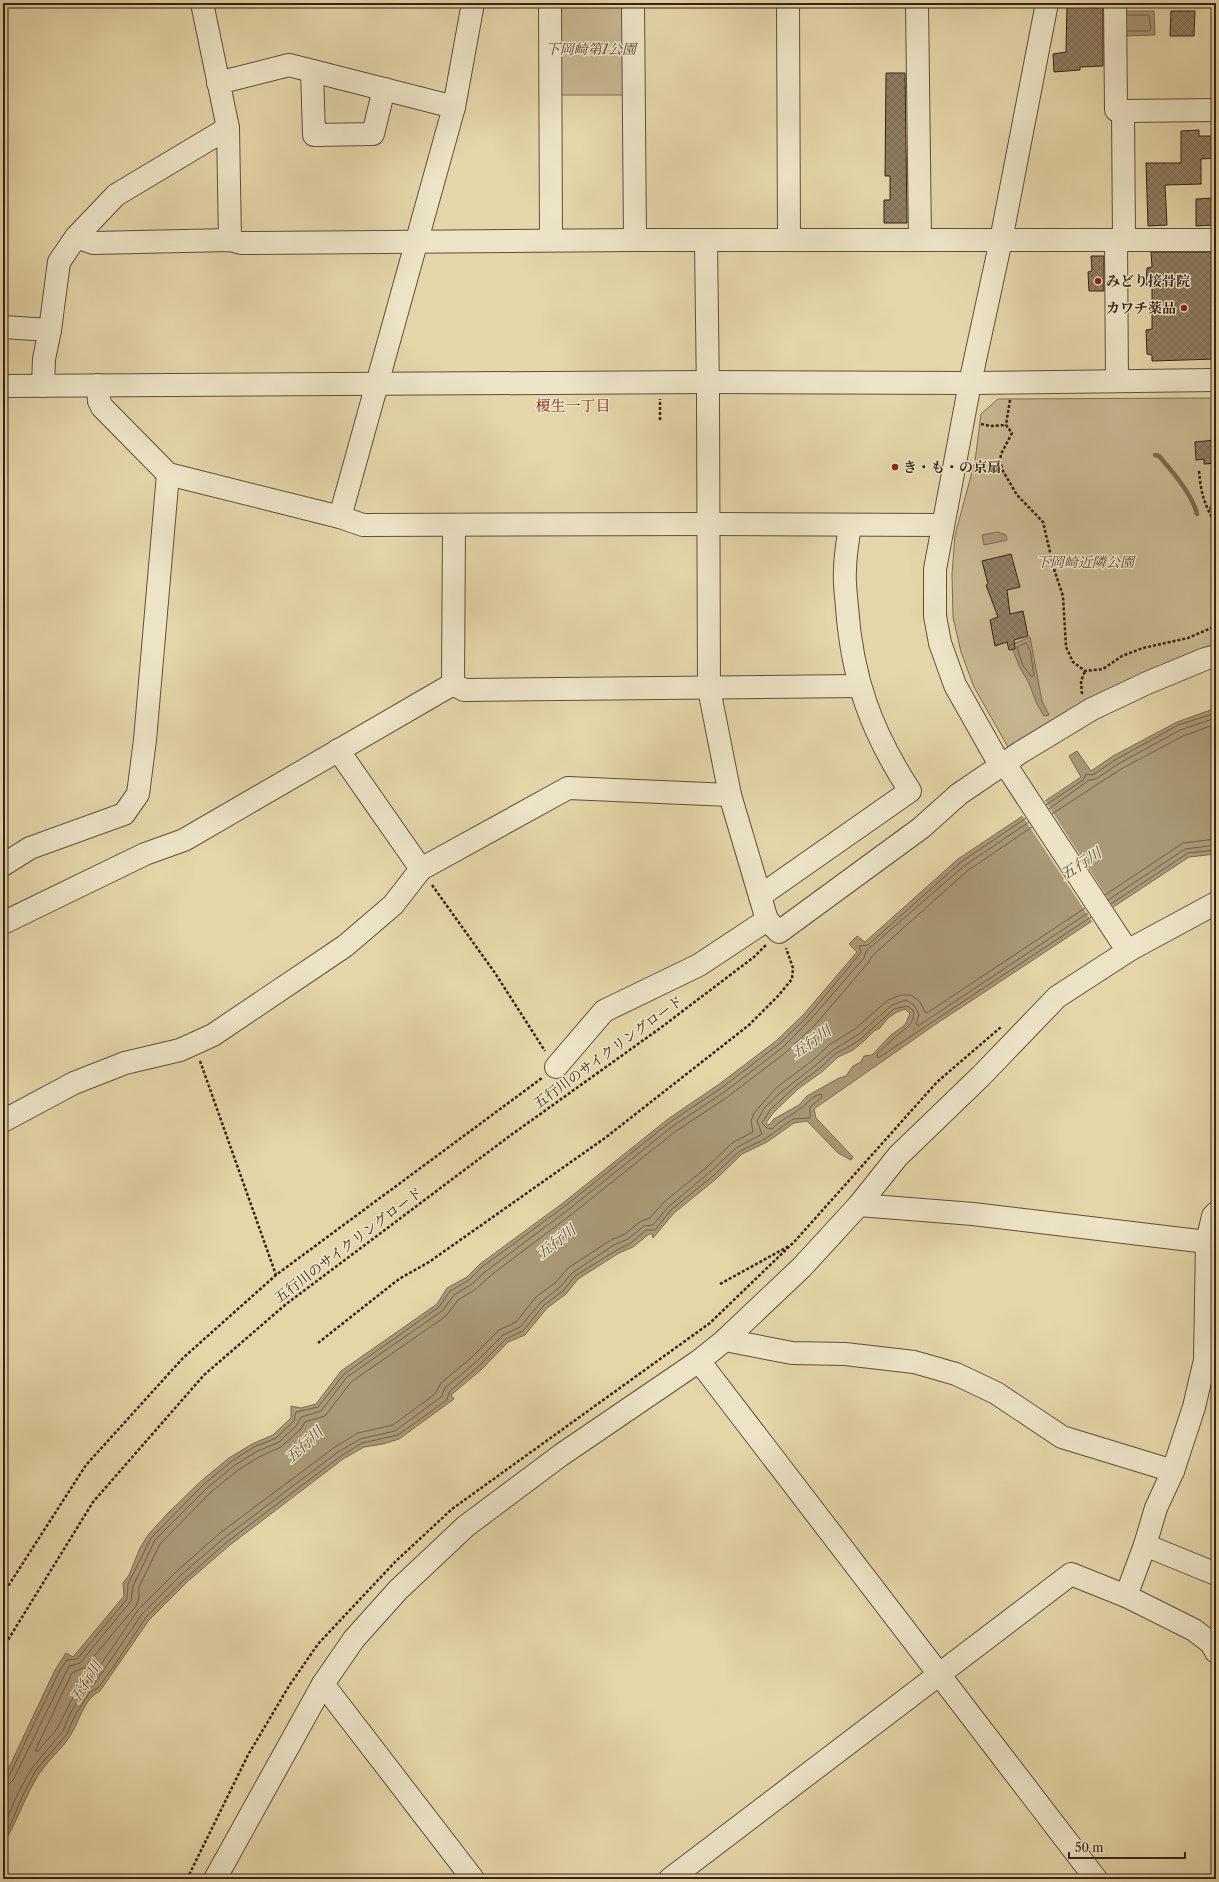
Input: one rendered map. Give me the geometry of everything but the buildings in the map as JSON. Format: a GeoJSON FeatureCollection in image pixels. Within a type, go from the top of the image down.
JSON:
{"type":"FeatureCollection","features":[{"type":"Feature","properties":{"kind":"street"},"geometry":{"type":"LineString","coordinates":[[202,3],[228,128],[230,240]]}},
{"type":"Feature","properties":{"kind":"street"},"geometry":{"type":"LineString","coordinates":[[340,517],[378,384],[415,242],[454,107],[473,3]]}},
{"type":"Feature","properties":{"kind":"street"},"geometry":{"type":"LineString","coordinates":[[550,3],[551,240]]}},
{"type":"Feature","properties":{"kind":"street"},"geometry":{"type":"LineString","coordinates":[[633,3],[635,240]]}},
{"type":"Feature","properties":{"kind":"street"},"geometry":{"type":"LineString","coordinates":[[788,3],[789,240]]}},
{"type":"Feature","properties":{"kind":"street"},"geometry":{"type":"LineString","coordinates":[[917,3],[920,239]]}},
{"type":"Feature","properties":{"kind":"street"},"geometry":{"type":"LineString","coordinates":[[1047,3],[1001,240],[970,383],[943,525],[935,569],[935,616],[940,643],[955,685],[1004,768],[1127,946]]}},
{"type":"Feature","properties":{"kind":"street"},"geometry":{"type":"LineString","coordinates":[[1115,3],[1116,110],[1123,112],[1216,110]]}},
{"type":"Feature","properties":{"kind":"street"},"geometry":{"type":"LineString","coordinates":[[218,83],[289,65],[454,107]]}},
{"type":"Feature","properties":{"kind":"street"},"geometry":{"type":"LineString","coordinates":[[312,71],[314,135],[373,134],[384,89]]}},
{"type":"Feature","properties":{"kind":"street"},"geometry":{"type":"LineString","coordinates":[[1117,381],[1123,112]]}},
{"type":"Feature","properties":{"kind":"street"},"geometry":{"type":"LineString","coordinates":[[43,386],[44,359],[50,330],[59,262],[76,237],[116,195],[228,128]]}},
{"type":"Feature","properties":{"kind":"street"},"geometry":{"type":"LineString","coordinates":[[76,237],[93,242],[230,240],[241,243],[551,240],[1216,240]]}},
{"type":"Feature","properties":{"kind":"street"},"geometry":{"type":"LineString","coordinates":[[706,241],[709,689],[730,795],[760,896],[773,926]]}},
{"type":"Feature","properties":{"kind":"street"},"geometry":{"type":"LineString","coordinates":[[3,327],[50,330]]}},
{"type":"Feature","properties":{"kind":"street"},"geometry":{"type":"LineString","coordinates":[[3,386],[708,382],[970,383],[1216,380]]}},
{"type":"Feature","properties":{"kind":"street"},"geometry":{"type":"LineString","coordinates":[[98,385],[99,401],[102,407],[168,474],[340,517],[363,525],[943,525]]}},
{"type":"Feature","properties":{"kind":"street"},"geometry":{"type":"LineString","coordinates":[[3,865],[30,848],[124,814],[138,794],[145,740],[168,474]]}},
{"type":"Feature","properties":{"kind":"street"},"geometry":{"type":"LineString","coordinates":[[453,684],[454,525]]}},
{"type":"Feature","properties":{"kind":"street"},"geometry":{"type":"LineString","coordinates":[[760,896],[910,791],[889,759],[866,707],[859,686],[849,640],[845,570],[850,525]]}},
{"type":"Feature","properties":{"kind":"street"},"geometry":{"type":"LineString","coordinates":[[556,1067],[604,1011],[699,966],[773,926],[921,828],[959,794],[1004,768],[1092,710],[1147,683],[1205,659],[1216,656]]}},
{"type":"Feature","properties":{"kind":"street"},"geometry":{"type":"LineString","coordinates":[[453,684],[464,690],[709,689],[859,686]]}},
{"type":"Feature","properties":{"kind":"street"},"geometry":{"type":"LineString","coordinates":[[3,923],[145,854],[184,840],[453,684]]}},
{"type":"Feature","properties":{"kind":"street"},"geometry":{"type":"LineString","coordinates":[[338,750],[421,869]]}},
{"type":"Feature","properties":{"kind":"street"},"geometry":{"type":"LineString","coordinates":[[3,1121],[74,1083],[125,1063],[180,1050],[213,1035],[345,946],[393,905],[421,869],[568,788],[730,795]]}},
{"type":"Feature","properties":{"kind":"street"},"geometry":{"type":"LineString","coordinates":[[215,1879],[323,1684],[354,1639],[398,1590],[466,1526],[561,1455],[699,1361],[726,1340],[802,1267],[860,1205],[898,1156],[981,1076],[1057,997],[1127,946],[1216,903]]}},
{"type":"Feature","properties":{"kind":"street"},"geometry":{"type":"LineString","coordinates":[[860,1205],[973,1214],[1207,1242]]}},
{"type":"Feature","properties":{"kind":"street"},"geometry":{"type":"LineString","coordinates":[[1126,1596],[1145,1545],[1156,1508],[1172,1471],[1210,1366],[1207,1242],[1216,1213]]}},
{"type":"Feature","properties":{"kind":"street"},"geometry":{"type":"LineString","coordinates":[[726,1340],[792,1353],[845,1354],[914,1362],[956,1374],[996,1393],[1062,1437],[1172,1471]]}},
{"type":"Feature","properties":{"kind":"street"},"geometry":{"type":"LineString","coordinates":[[699,1361],[1096,1879]]}},
{"type":"Feature","properties":{"kind":"street"},"geometry":{"type":"LineString","coordinates":[[1145,1545],[1216,1574]]}},
{"type":"Feature","properties":{"kind":"street"},"geometry":{"type":"LineString","coordinates":[[670,1879],[1071,1574],[1126,1596],[1194,1630],[1214,1644]]}},
{"type":"Feature","properties":{"kind":"street"},"geometry":{"type":"LineString","coordinates":[[323,1684],[472,1879]]}},
{"type":"Feature","properties":{"kind":"path"},"geometry":{"type":"LineString","coordinates":[[660,395],[660,420]]}},
{"type":"Feature","properties":{"kind":"path"},"geometry":{"type":"LineString","coordinates":[[1011,395],[1006,425],[1012,433],[1001,454],[1000,462],[1003,471],[1017,495],[1043,522],[1062,596],[1066,647],[1073,662],[1085,671],[1104,669],[1122,656],[1142,648],[1188,638],[1215,626],[1216,622]]}},
{"type":"Feature","properties":{"kind":"path"},"geometry":{"type":"LineString","coordinates":[[976,423],[990,426],[1006,425]]}},
{"type":"Feature","properties":{"kind":"path"},"geometry":{"type":"LineString","coordinates":[[1199,471],[1206,509],[1216,524]]}},
{"type":"Feature","properties":{"kind":"path"},"geometry":{"type":"LineString","coordinates":[[3,1594],[86,1465],[183,1358],[276,1275],[556,1067],[494,973],[421,869]]}},
{"type":"Feature","properties":{"kind":"path"},"geometry":{"type":"LineString","coordinates":[[318,1344],[399,1279],[429,1262],[605,1138],[748,1025],[778,996],[792,979],[793,968],[790,955],[773,926]]}},
{"type":"Feature","properties":{"kind":"path","name":"五行川のサイクリングロード"},"geometry":{"type":"LineString","coordinates":[[3,1648],[93,1502],[204,1375],[285,1305],[511,1135],[659,1029],[754,957],[773,926]]}},
{"type":"Feature","properties":{"kind":"path"},"geometry":{"type":"LineString","coordinates":[[194,1044],[276,1275]]}},
{"type":"Feature","properties":{"kind":"path"},"geometry":{"type":"LineString","coordinates":[[720,1284],[806,1237]]}},
{"type":"Feature","properties":{"kind":"green space","name":"下岡崎第1公園"},"geometry":{"type":"Polygon","coordinates":[[[557,3],[625,3],[626,95],[557,95],[557,3]]]}},
{"type":"Feature","properties":{"kind":"green space","name":"下岡崎近隣公園"},"geometry":{"type":"Polygon","coordinates":[[[1216,398],[1216,650],[1020,746],[1008,747],[974,687],[961,652],[953,617],[952,574],[955,535],[975,461],[981,414],[998,399],[1216,398]]]}},
{"type":"Feature","properties":{"kind":"water"},"geometry":{"type":"Polygon","coordinates":[[[1121,11],[1154,11],[1155,35],[1123,36],[1121,11]]]}},
{"type":"Feature","properties":{"kind":"water"},"geometry":{"type":"Polygon","coordinates":[[[997,532],[1006,535],[1007,540],[984,545],[982,535],[997,532]]]}},
{"type":"Feature","properties":{"kind":"water"},"geometry":{"type":"Polygon","coordinates":[[[1030,637],[1042,701],[1049,715],[1044,716],[1037,704],[1011,645],[1030,637]]]}},
{"type":"Feature","properties":{"kind":"water","name":"五行川"},"geometry":{"type":"Polygon","coordinates":[[[1216,708],[1216,854],[1189,857],[933,1026],[814,1109],[816,1118],[853,1157],[851,1160],[838,1153],[807,1121],[794,1123],[767,1142],[742,1154],[716,1179],[674,1213],[653,1238],[652,1234],[649,1234],[633,1247],[619,1253],[578,1279],[566,1294],[547,1308],[525,1335],[508,1342],[482,1369],[451,1395],[454,1399],[399,1439],[383,1444],[364,1447],[343,1459],[230,1545],[187,1582],[149,1620],[100,1691],[90,1699],[82,1711],[67,1741],[39,1774],[29,1791],[13,1827],[3,1845],[3,1780],[55,1670],[66,1653],[73,1657],[124,1596],[123,1583],[129,1575],[140,1548],[148,1535],[201,1481],[229,1458],[252,1444],[273,1435],[291,1418],[291,1406],[301,1408],[316,1404],[341,1371],[437,1304],[447,1288],[467,1277],[480,1264],[563,1203],[668,1119],[718,1085],[776,1041],[804,1014],[857,952],[849,944],[857,936],[865,942],[958,859],[1081,777],[1069,756],[1077,751],[1091,771],[1113,756],[1177,722],[1216,708]],[[905,1009],[888,1018],[880,1028],[874,1031],[853,1050],[838,1057],[823,1071],[798,1089],[773,1113],[766,1123],[769,1125],[774,1119],[799,1105],[807,1096],[839,1078],[846,1076],[853,1066],[861,1062],[864,1056],[872,1055],[891,1035],[905,1025],[910,1014],[905,1009]]]}},
{"type":"Feature","properties":{"kind":"pier"},"geometry":{"type":"Polygon","coordinates":[[[1044,799],[1115,909],[1093,923],[1021,814],[1044,799]]]}},
{"type":"Feature","properties":{"kind":"waterway"},"geometry":{"type":"LineString","coordinates":[[1155,455],[1159,456],[1181,483],[1191,499],[1197,514]]}},
{"type":"Feature","properties":{"kind":"waterway"},"geometry":{"type":"LineString","coordinates":[[1211,508],[1216,509]]}},
{"type":"Feature","properties":{"kind":"place","name":"みどり接骨院"},"geometry":{"type":"Point","coordinates":[1098,281]}},
{"type":"Feature","properties":{"kind":"place","name":"カワチ薬品"},"geometry":{"type":"Point","coordinates":[1184,308]}},
{"type":"Feature","properties":{"kind":"place","name":"き・も・の京扇"},"geometry":{"type":"Point","coordinates":[895,467]}},
{"type":"Feature","properties":{"kind":"district","name":"榎生一丁目"},"geometry":{"type":"Point","coordinates":[573,406]}}]}
